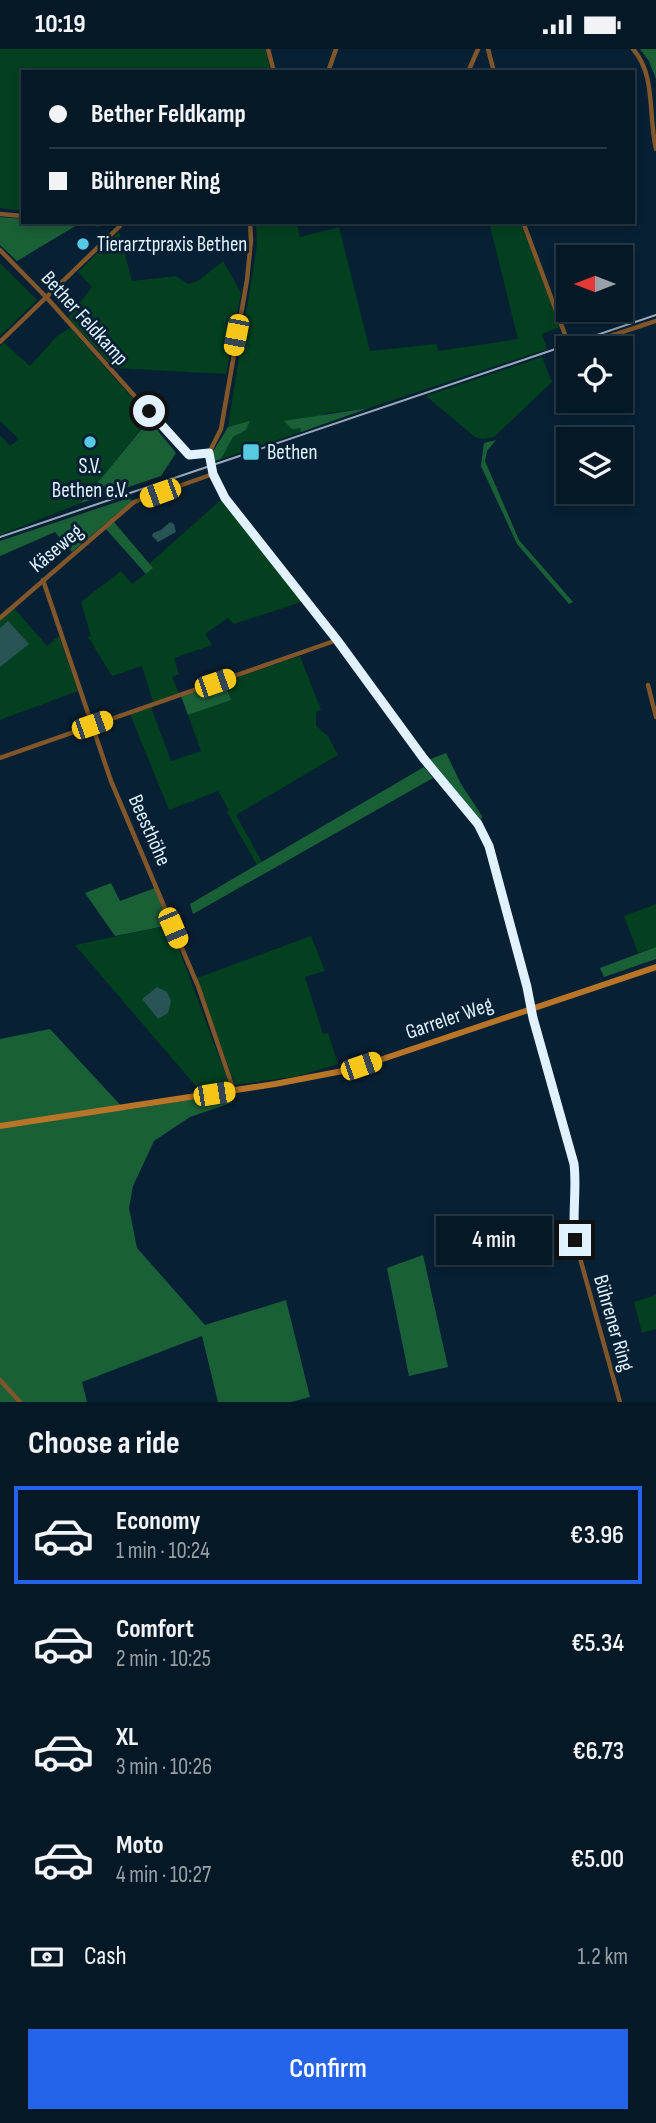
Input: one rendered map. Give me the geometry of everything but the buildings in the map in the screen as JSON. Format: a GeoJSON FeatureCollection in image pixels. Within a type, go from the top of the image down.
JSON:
{"type":"FeatureCollection","features":[{"type":"Feature","properties":{"kind":"street"},"geometry":{"type":"LineString","coordinates":[[268,49],[273,70]]}},
{"type":"Feature","properties":{"kind":"street"},"geometry":{"type":"LineString","coordinates":[[329,70],[337,49]]}},
{"type":"Feature","properties":{"kind":"street"},"geometry":{"type":"LineString","coordinates":[[469,70],[478,49]]}},
{"type":"Feature","properties":{"kind":"street"},"geometry":{"type":"LineString","coordinates":[[488,49],[493,70]]}},
{"type":"Feature","properties":{"kind":"street"},"geometry":{"type":"LineString","coordinates":[[633,49],[644,61],[653,82],[652,123],[656,149]]}},
{"type":"Feature","properties":{"kind":"street"},"geometry":{"type":"LineString","coordinates":[[0,214],[21,216]]}},
{"type":"Feature","properties":{"kind":"street"},"geometry":{"type":"LineString","coordinates":[[0,342],[121,224]]}},
{"type":"Feature","properties":{"kind":"street"},"geometry":{"type":"LineString","coordinates":[[209,453],[221,429],[247,281],[250,224]]}},
{"type":"Feature","properties":{"kind":"street"},"geometry":{"type":"LineString","coordinates":[[524,224],[567,336]]}},
{"type":"Feature","properties":{"kind":"street","name":"Bether Feldkamp"},"geometry":{"type":"LineString","coordinates":[[0,250],[47,298],[182,449],[189,455],[209,453]]}},
{"type":"Feature","properties":{"kind":"street"},"geometry":{"type":"LineString","coordinates":[[609,336],[656,321]]}},
{"type":"Feature","properties":{"kind":"street","name":"Bührener Ring"},"geometry":{"type":"LineString","coordinates":[[209,453],[213,474],[225,498],[337,640],[424,759],[478,824],[489,846],[574,1164],[576,1179],[573,1226],[579,1258],[620,1402]]}},
{"type":"Feature","properties":{"kind":"street","name":"Käseweg"},"geometry":{"type":"LineString","coordinates":[[0,618],[134,502],[213,474]]}},
{"type":"Feature","properties":{"kind":"street","name":"Beesthöhe"},"geometry":{"type":"LineString","coordinates":[[43,580],[111,781],[198,986],[234,1091]]}},
{"type":"Feature","properties":{"kind":"street"},"geometry":{"type":"LineString","coordinates":[[0,758],[337,640]]}},
{"type":"Feature","properties":{"kind":"street"},"geometry":{"type":"LineString","coordinates":[[648,685],[656,717]]}},
{"type":"Feature","properties":{"kind":"street","name":"Garreler Weg"},"geometry":{"type":"LineString","coordinates":[[0,1126],[234,1091],[353,1069],[656,967]]}},
{"type":"Feature","properties":{"kind":"street"},"geometry":{"type":"LineString","coordinates":[[0,1380],[20,1402]]}},
{"type":"Feature","properties":{"kind":"green space"},"geometry":{"type":"Polygon","coordinates":[[[0,49],[265,49],[270,70],[21,70],[21,211],[0,208],[0,49]]]}},
{"type":"Feature","properties":{"kind":"green space"},"geometry":{"type":"Polygon","coordinates":[[[640,49],[656,49],[656,79],[649,61],[640,49]]]}},
{"type":"Feature","properties":{"kind":"green space"},"geometry":{"type":"Polygon","coordinates":[[[0,217],[21,219],[21,224],[77,225],[17,261],[0,245],[0,217]]]}},
{"type":"Feature","properties":{"kind":"green space"},"geometry":{"type":"Polygon","coordinates":[[[256,224],[297,224],[300,237],[339,227],[370,351],[437,344],[438,351],[518,339],[489,224],[521,224],[560,327],[542,334],[547,349],[369,408],[326,413],[300,428],[301,432],[221,459],[233,437],[246,430],[249,422],[228,427],[257,245],[256,224]]]}},
{"type":"Feature","properties":{"kind":"green space"},"geometry":{"type":"Polygon","coordinates":[[[119,232],[132,281],[176,276],[188,284],[198,281],[223,261],[241,293],[226,374],[114,368],[68,318],[92,287],[78,272],[119,232]]]}},
{"type":"Feature","properties":{"kind":"green space"},"geometry":{"type":"Polygon","coordinates":[[[0,263],[37,300],[0,336],[0,263]]]}},
{"type":"Feature","properties":{"kind":"green space"},"geometry":{"type":"Polygon","coordinates":[[[70,328],[150,418],[81,503],[0,535],[0,435],[10,446],[19,439],[0,421],[0,347],[4,343],[30,366],[58,335],[70,328]]]}},
{"type":"Feature","properties":{"kind":"green space"},"geometry":{"type":"Polygon","coordinates":[[[542,357],[552,382],[494,437],[475,437],[426,396],[542,357]]]}},
{"type":"Feature","properties":{"kind":"green space"},"geometry":{"type":"Polygon","coordinates":[[[369,408],[301,432],[300,428],[292,429],[284,421],[369,408]]]}},
{"type":"Feature","properties":{"kind":"green space"},"geometry":{"type":"Polygon","coordinates":[[[149,420],[176,453],[161,476],[81,503],[149,420]]]}},
{"type":"Feature","properties":{"kind":"green space"},"geometry":{"type":"Polygon","coordinates":[[[250,421],[246,430],[233,437],[221,459],[212,462],[212,453],[228,427],[250,421]]]}},
{"type":"Feature","properties":{"kind":"green space"},"geometry":{"type":"Polygon","coordinates":[[[496,440],[487,451],[485,461],[519,540],[573,602],[569,604],[517,544],[481,466],[484,443],[496,440]]]}},
{"type":"Feature","properties":{"kind":"green space"},"geometry":{"type":"Polygon","coordinates":[[[129,498],[132,501],[72,552],[55,532],[0,556],[0,541],[129,498]]]}},
{"type":"Feature","properties":{"kind":"green space"},"geometry":{"type":"Polygon","coordinates":[[[223,498],[304,601],[234,624],[228,618],[205,634],[212,645],[174,658],[179,674],[172,677],[179,693],[153,702],[142,666],[112,676],[88,637],[91,636],[81,602],[121,571],[132,584],[152,569],[149,564],[223,498]]]}},
{"type":"Feature","properties":{"kind":"green space"},"geometry":{"type":"Polygon","coordinates":[[[114,522],[153,568],[146,574],[106,529],[114,522]]]}},
{"type":"Feature","properties":{"kind":"green space"},"geometry":{"type":"Polygon","coordinates":[[[14,608],[47,646],[59,636],[78,691],[0,720],[0,620],[14,608]]]}},
{"type":"Feature","properties":{"kind":"green space"},"geometry":{"type":"Polygon","coordinates":[[[300,656],[321,710],[316,712],[316,726],[328,736],[338,755],[236,815],[262,862],[257,865],[218,791],[169,810],[130,714],[151,707],[171,761],[201,751],[188,715],[230,700],[224,682],[300,656]]]}},
{"type":"Feature","properties":{"kind":"green space"},"geometry":{"type":"Polygon","coordinates":[[[224,682],[231,700],[188,715],[181,696],[224,682]]]}},
{"type":"Feature","properties":{"kind":"green space"},"geometry":{"type":"Polygon","coordinates":[[[446,753],[461,784],[482,816],[480,823],[428,760],[446,753]]]}},
{"type":"Feature","properties":{"kind":"green space"},"geometry":{"type":"Polygon","coordinates":[[[424,767],[433,778],[193,914],[190,904],[424,767]]]}},
{"type":"Feature","properties":{"kind":"green space"},"geometry":{"type":"Polygon","coordinates":[[[111,883],[120,901],[155,888],[170,925],[115,936],[85,893],[111,883]]]}},
{"type":"Feature","properties":{"kind":"green space"},"geometry":{"type":"Polygon","coordinates":[[[656,904],[656,947],[638,953],[624,916],[656,904]]]}},
{"type":"Feature","properties":{"kind":"green space"},"geometry":{"type":"Polygon","coordinates":[[[170,925],[230,1087],[201,1092],[75,945],[170,925]],[[157,987],[142,999],[158,1019],[157,987]]]}},
{"type":"Feature","properties":{"kind":"green space"},"geometry":{"type":"Polygon","coordinates":[[[311,936],[325,971],[305,977],[323,1034],[328,1033],[338,1064],[298,1076],[235,1085],[197,978],[311,936]]]}},
{"type":"Feature","properties":{"kind":"green space"},"geometry":{"type":"Polygon","coordinates":[[[656,947],[656,959],[604,977],[600,968],[656,947]]]}},
{"type":"Feature","properties":{"kind":"green space"},"geometry":{"type":"Polygon","coordinates":[[[50,1029],[125,1110],[229,1094],[231,1103],[190,1117],[154,1141],[133,1186],[129,1208],[137,1248],[205,1325],[286,1300],[310,1397],[291,1402],[218,1402],[202,1336],[82,1382],[87,1402],[0,1402],[0,1039],[50,1029]]]}},
{"type":"Feature","properties":{"kind":"green space"},"geometry":{"type":"Polygon","coordinates":[[[423,1255],[448,1367],[409,1376],[387,1268],[423,1255]]]}},
{"type":"Feature","properties":{"kind":"green space"},"geometry":{"type":"Polygon","coordinates":[[[656,1295],[656,1329],[642,1333],[634,1302],[656,1295]]]}},
{"type":"Feature","properties":{"kind":"shaded area"},"geometry":{"type":"Polygon","coordinates":[[[170,522],[174,524],[176,532],[158,542],[152,536],[153,533],[170,522]]]}},
{"type":"Feature","properties":{"kind":"shaded area"},"geometry":{"type":"Polygon","coordinates":[[[8,621],[29,644],[0,667],[0,628],[8,621]]]}},
{"type":"Feature","properties":{"kind":"shaded area"},"geometry":{"type":"Polygon","coordinates":[[[157,987],[167,992],[171,1001],[168,1013],[158,1019],[142,999],[157,987]]]}},
{"type":"Feature","properties":{"kind":"railway"},"geometry":{"type":"LineString","coordinates":[[0,537],[656,315]]}},
{"type":"Feature","properties":{"kind":"place","name":"Tierarztpraxis Bethen"},"geometry":{"type":"Point","coordinates":[83,244]}},
{"type":"Feature","properties":{"kind":"place","name":"S.V. Bethen e.V."},"geometry":{"type":"Point","coordinates":[90,442]}},
{"type":"Feature","properties":{"kind":"place","name":"Bethen"},"geometry":{"type":"Point","coordinates":[251,452]}},
{"type":"Feature","properties":{"kind":"route"},"geometry":{"type":"LineString","coordinates":[[149,411],[189,455],[209,453],[213,474],[225,498],[337,640],[424,759],[478,824],[489,846],[540,1046],[574,1164],[575,1240]]}}]}
